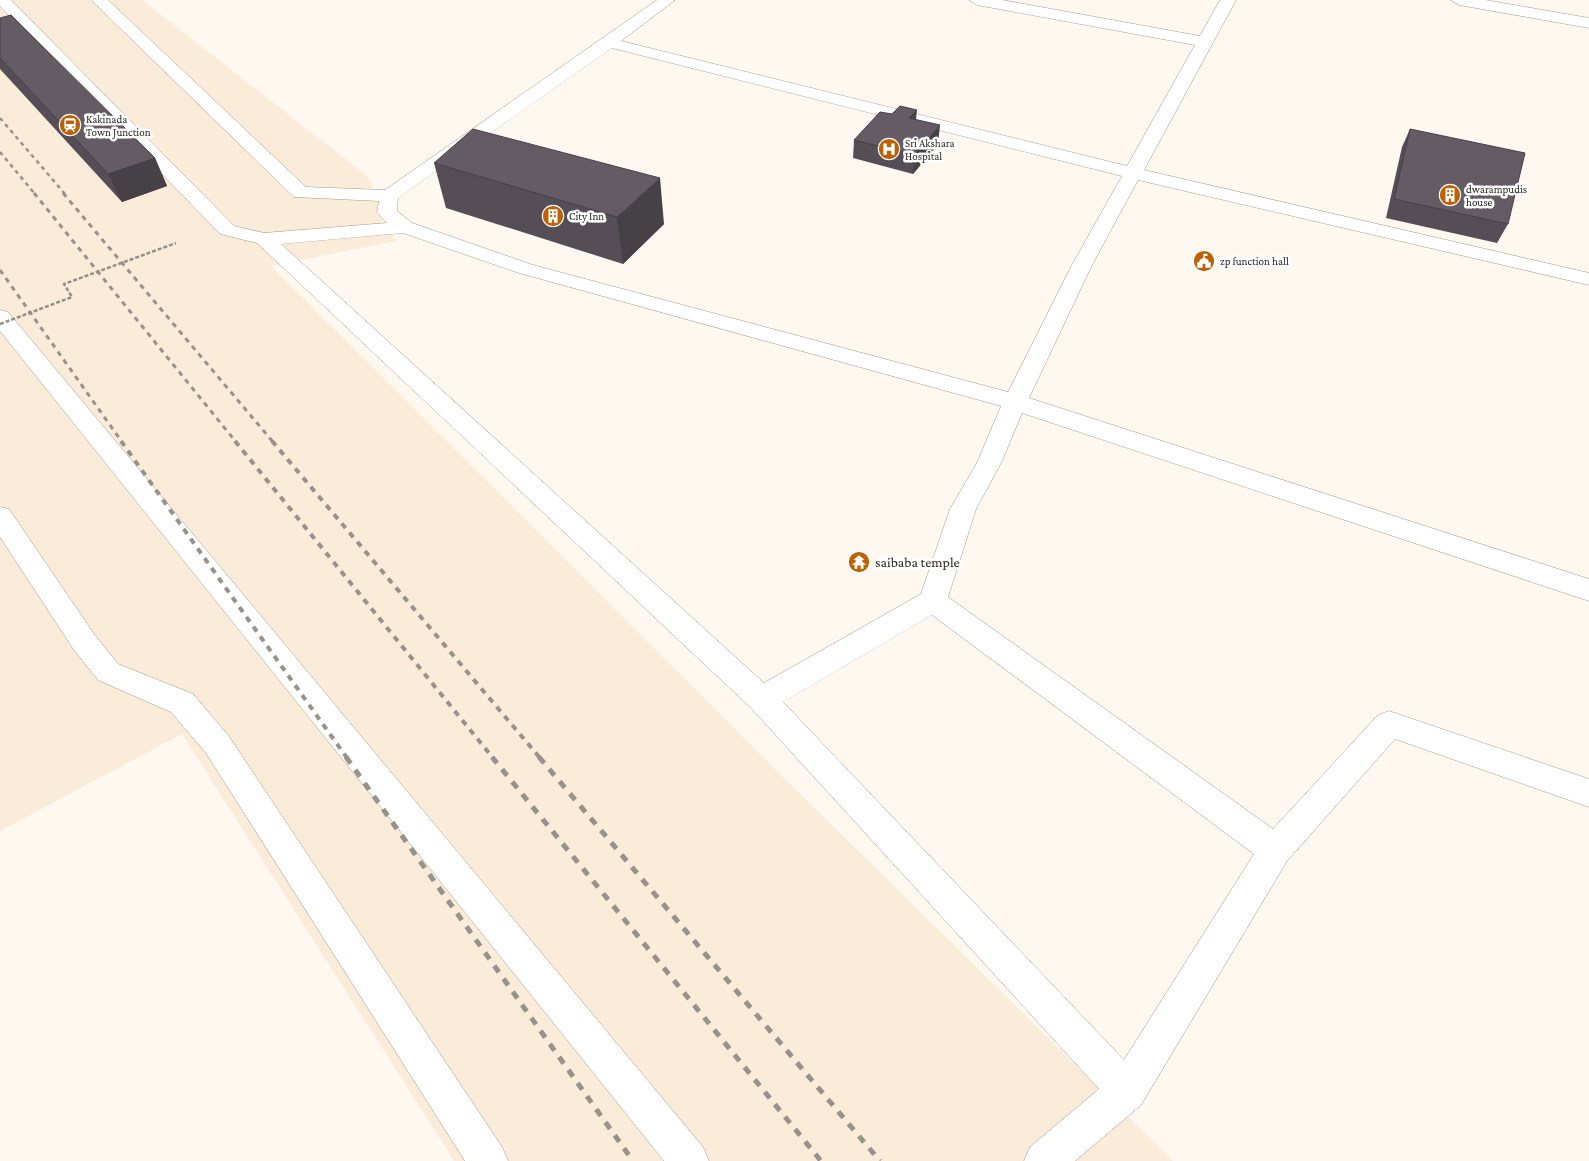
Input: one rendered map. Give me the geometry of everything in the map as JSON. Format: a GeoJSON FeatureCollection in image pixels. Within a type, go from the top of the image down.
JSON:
{"type":"FeatureCollection","features":[{"type":"Feature","properties":{"kind":"street"},"geometry":{"type":"LineString","coordinates":[[3,0],[227,230],[264,239],[405,227]]}},
{"type":"Feature","properties":{"kind":"street"},"geometry":{"type":"LineString","coordinates":[[99,0],[301,193],[389,196],[609,43],[667,0]]}},
{"type":"Feature","properties":{"kind":"street"},"geometry":{"type":"LineString","coordinates":[[977,0],[1204,42]]}},
{"type":"Feature","properties":{"kind":"street"},"geometry":{"type":"LineString","coordinates":[[762,699],[933,601],[963,509],[989,463],[1014,402],[1082,265],[1228,0]]}},
{"type":"Feature","properties":{"kind":"street"},"geometry":{"type":"LineString","coordinates":[[1459,0],[1589,23]]}},
{"type":"Feature","properties":{"kind":"street"},"geometry":{"type":"LineString","coordinates":[[609,43],[1132,173],[1589,278]]}},
{"type":"Feature","properties":{"kind":"street"},"geometry":{"type":"LineString","coordinates":[[389,196],[387,213],[405,227],[526,269],[1014,402],[1589,590]]}},
{"type":"Feature","properties":{"kind":"street"},"geometry":{"type":"LineString","coordinates":[[264,239],[762,699],[1127,1091]]}},
{"type":"Feature","properties":{"kind":"street"},"geometry":{"type":"LineString","coordinates":[[0,317],[689,1161]]}},
{"type":"Feature","properties":{"kind":"street"},"geometry":{"type":"LineString","coordinates":[[0,516],[84,642],[108,672],[182,703],[217,744],[488,1161]]}},
{"type":"Feature","properties":{"kind":"street"},"geometry":{"type":"LineString","coordinates":[[933,601],[1275,850]]}},
{"type":"Feature","properties":{"kind":"street"},"geometry":{"type":"LineString","coordinates":[[1044,1161],[1127,1091],[1275,850],[1389,724],[1589,793]]}},
{"type":"Feature","properties":{"kind":"path"},"geometry":{"type":"LineString","coordinates":[[0,324],[72,297],[64,284],[176,243]]}},
{"type":"Feature","properties":{"kind":"shaded area"},"geometry":{"type":"Polygon","coordinates":[[[0,0],[142,0],[368,177],[396,241],[271,266],[775,769],[1173,1161],[454,1161],[182,734],[0,831],[0,0]]]}},
{"type":"Feature","properties":{"kind":"building"},"geometry":{"type":"Polygon","coordinates":[[[11,15],[155,158],[108,174],[0,58],[0,18],[11,15]]]}},
{"type":"Feature","properties":{"kind":"building"},"geometry":{"type":"Polygon","coordinates":[[[900,106],[917,110],[909,118],[940,125],[914,155],[854,140],[880,112],[892,114],[900,106]]]}},
{"type":"Feature","properties":{"kind":"building"},"geometry":{"type":"Polygon","coordinates":[[[473,129],[660,178],[617,217],[434,163],[473,129]]]}},
{"type":"Feature","properties":{"kind":"building","name":"dwarampudis house"},"geometry":{"type":"Polygon","coordinates":[[[1410,129],[1525,153],[1508,224],[1394,199],[1410,129]]]}},
{"type":"Feature","properties":{"kind":"railway"},"geometry":{"type":"LineString","coordinates":[[0,118],[65,194]]}},
{"type":"Feature","properties":{"kind":"railway"},"geometry":{"type":"LineString","coordinates":[[0,152],[35,194]]}},
{"type":"Feature","properties":{"kind":"railway"},"geometry":{"type":"LineString","coordinates":[[34,193],[236,442]]}},
{"type":"Feature","properties":{"kind":"railway"},"geometry":{"type":"LineString","coordinates":[[63,193],[273,442]]}},
{"type":"Feature","properties":{"kind":"railway"},"geometry":{"type":"LineString","coordinates":[[0,270],[122,442]]}},
{"type":"Feature","properties":{"kind":"railway"},"geometry":{"type":"LineString","coordinates":[[121,441],[347,758]]}},
{"type":"Feature","properties":{"kind":"railway"},"geometry":{"type":"LineString","coordinates":[[235,441],[493,758]]}},
{"type":"Feature","properties":{"kind":"railway"},"geometry":{"type":"LineString","coordinates":[[272,441],[540,758]]}},
{"type":"Feature","properties":{"kind":"railway"},"geometry":{"type":"LineString","coordinates":[[346,757],[633,1161]]}},
{"type":"Feature","properties":{"kind":"railway"},"geometry":{"type":"LineString","coordinates":[[492,757],[821,1161]]}},
{"type":"Feature","properties":{"kind":"railway"},"geometry":{"type":"LineString","coordinates":[[539,757],[880,1161]]}},
{"type":"Feature","properties":{"kind":"place","name":"Kakinada Town Junction"},"geometry":{"type":"Point","coordinates":[70,125]}},
{"type":"Feature","properties":{"kind":"place","name":"Sri Akshara Hospital"},"geometry":{"type":"Point","coordinates":[889,149]}},
{"type":"Feature","properties":{"kind":"place","name":"dwarampudis house"},"geometry":{"type":"Point","coordinates":[1450,195]}},
{"type":"Feature","properties":{"kind":"place","name":"City Inn"},"geometry":{"type":"Point","coordinates":[553,216]}},
{"type":"Feature","properties":{"kind":"place","name":"zp function hall"},"geometry":{"type":"Point","coordinates":[1204,261]}},
{"type":"Feature","properties":{"kind":"place","name":"saibaba temple"},"geometry":{"type":"Point","coordinates":[859,562]}}]}
